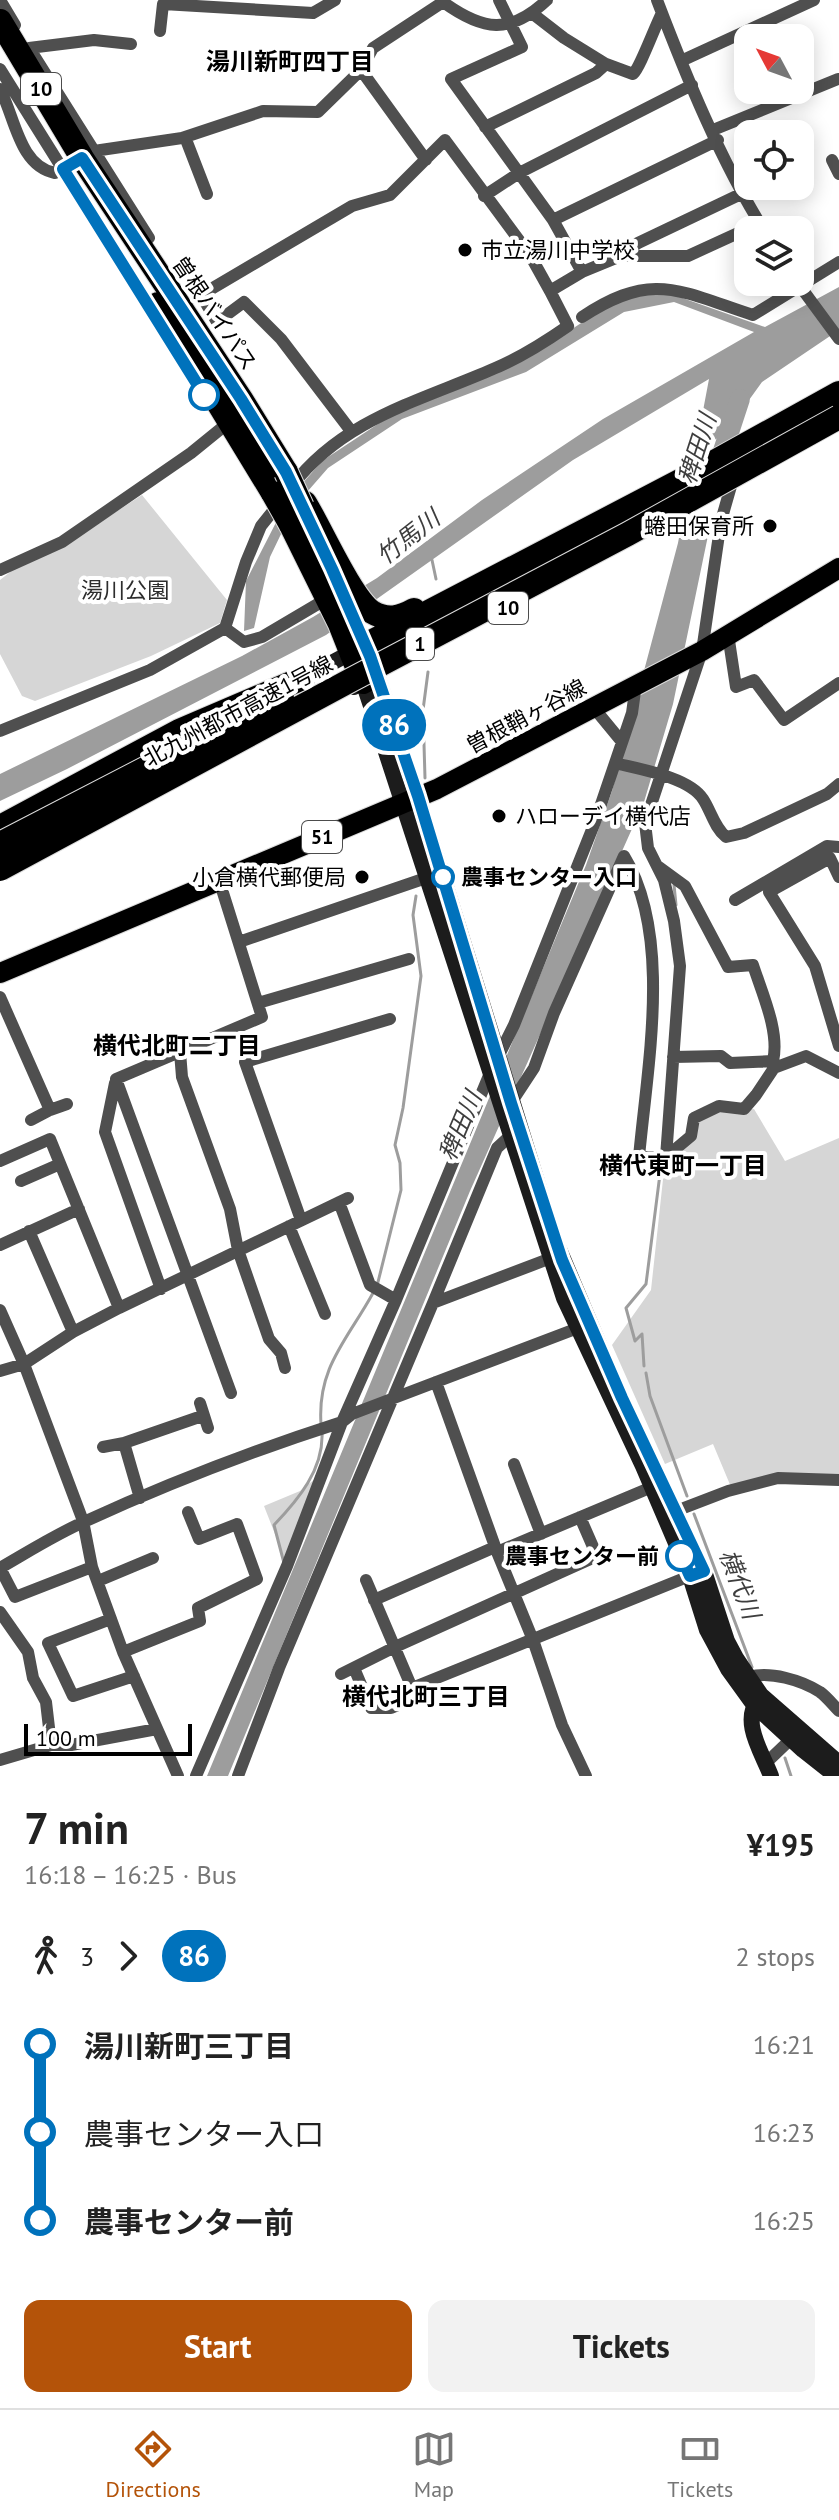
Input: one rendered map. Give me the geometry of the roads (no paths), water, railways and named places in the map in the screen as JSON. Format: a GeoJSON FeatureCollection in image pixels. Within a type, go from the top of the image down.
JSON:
{"type":"FeatureCollection","features":[{"type":"Feature","properties":{"kind":"highway","name":"曽根バイパス"},"geometry":{"type":"LineString","coordinates":[[0,21],[78,160],[276,484]]}},
{"type":"Feature","properties":{"kind":"highway","name":"曽根バイパス"},"geometry":{"type":"LineString","coordinates":[[0,47],[229,381],[276,484]]}},
{"type":"Feature","properties":{"kind":"highway","name":"10"},"geometry":{"type":"LineString","coordinates":[[353,631],[619,513],[839,393]]}},
{"type":"Feature","properties":{"kind":"highway","name":"北九州都市高速1号線"},"geometry":{"type":"LineString","coordinates":[[0,844],[595,535],[839,400]]}},
{"type":"Feature","properties":{"kind":"highway","name":"北九州都市高速1号線"},"geometry":{"type":"LineString","coordinates":[[0,869],[641,527],[839,417]]}},
{"type":"Feature","properties":{"kind":"highway","name":"10"},"geometry":{"type":"LineString","coordinates":[[353,631],[402,662],[651,531],[839,424]]}},
{"type":"Feature","properties":{"kind":"highway"},"geometry":{"type":"LineString","coordinates":[[276,484],[299,511],[353,631],[406,615],[569,532],[619,513]]}},
{"type":"Feature","properties":{"kind":"highway","name":"10"},"geometry":{"type":"LineString","coordinates":[[353,631],[382,654],[511,588],[651,531]]}},
{"type":"Feature","properties":{"kind":"highway"},"geometry":{"type":"LineString","coordinates":[[0,827],[179,731],[303,678]]}},
{"type":"Feature","properties":{"kind":"highway"},"geometry":{"type":"LineString","coordinates":[[0,856],[190,758],[283,725]]}},
{"type":"Feature","properties":{"kind":"main road","name":"曽根鞘ヶ谷線"},"geometry":{"type":"LineString","coordinates":[[0,973],[411,799],[515,750],[698,652],[839,568]]}},
{"type":"Feature","properties":{"kind":"street"},"geometry":{"type":"LineString","coordinates":[[0,0],[29,48],[78,160],[223,427],[276,484]]}},
{"type":"Feature","properties":{"kind":"street"},"geometry":{"type":"LineString","coordinates":[[160,31],[163,4],[313,13],[335,0]]}},
{"type":"Feature","properties":{"kind":"street"},"geometry":{"type":"LineString","coordinates":[[499,0],[522,47],[451,79],[553,220],[582,272]]}},
{"type":"Feature","properties":{"kind":"street"},"geometry":{"type":"LineString","coordinates":[[0,89],[9,106],[14,129],[36,165],[44,171],[55,173],[78,160],[185,137],[263,111],[318,112],[361,70],[373,48],[442,1],[456,12],[490,27],[509,24],[533,14],[547,0]]}},
{"type":"Feature","properties":{"kind":"street"},"geometry":{"type":"LineString","coordinates":[[657,0],[681,61],[734,174]]}},
{"type":"Feature","properties":{"kind":"street"},"geometry":{"type":"LineString","coordinates":[[681,61],[814,0]]}},
{"type":"Feature","properties":{"kind":"street"},"geometry":{"type":"LineString","coordinates":[[533,14],[606,64],[633,74],[638,70],[662,13]]}},
{"type":"Feature","properties":{"kind":"street"},"geometry":{"type":"LineString","coordinates":[[29,48],[94,40],[131,44]]}},
{"type":"Feature","properties":{"kind":"street"},"geometry":{"type":"LineString","coordinates":[[485,127],[596,73],[606,64]]}},
{"type":"Feature","properties":{"kind":"street"},"geometry":{"type":"LineString","coordinates":[[0,69],[78,160]]}},
{"type":"Feature","properties":{"kind":"street"},"geometry":{"type":"LineString","coordinates":[[361,70],[426,160]]}},
{"type":"Feature","properties":{"kind":"street"},"geometry":{"type":"LineString","coordinates":[[553,220],[716,135],[838,79]]}},
{"type":"Feature","properties":{"kind":"street"},"geometry":{"type":"LineString","coordinates":[[484,196],[519,173],[692,85]]}},
{"type":"Feature","properties":{"kind":"street"},"geometry":{"type":"LineString","coordinates":[[185,137],[207,194]]}},
{"type":"Feature","properties":{"kind":"street"},"geometry":{"type":"LineString","coordinates":[[0,731],[150,670],[225,628],[261,526],[309,463],[351,431],[432,392],[495,369],[568,326],[530,255],[445,140],[390,195],[352,206],[201,295],[217,322],[244,302],[281,339],[351,431]]}},
{"type":"Feature","properties":{"kind":"street"},"geometry":{"type":"LineString","coordinates":[[832,160],[839,174]]}},
{"type":"Feature","properties":{"kind":"street"},"geometry":{"type":"LineString","coordinates":[[550,291],[582,272],[621,256],[638,243],[734,197]]}},
{"type":"Feature","properties":{"kind":"street"},"geometry":{"type":"LineString","coordinates":[[621,256],[688,256],[734,237]]}},
{"type":"Feature","properties":{"kind":"street"},"geometry":{"type":"LineString","coordinates":[[814,279],[839,262]]}},
{"type":"Feature","properties":{"kind":"street"},"geometry":{"type":"LineString","coordinates":[[582,317],[609,299],[657,287],[684,292],[753,315],[787,296]]}},
{"type":"Feature","properties":{"kind":"street"},"geometry":{"type":"LineString","coordinates":[[807,296],[838,338]]}},
{"type":"Feature","properties":{"kind":"street"},"geometry":{"type":"LineString","coordinates":[[0,570],[62,542],[191,453],[223,427]]}},
{"type":"Feature","properties":{"kind":"street"},"geometry":{"type":"LineString","coordinates":[[666,1157],[680,966],[664,880],[648,848],[645,823],[698,652],[729,487]]}},
{"type":"Feature","properties":{"kind":"street"},"geometry":{"type":"LineString","coordinates":[[225,628],[244,642],[262,637],[353,631]]}},
{"type":"Feature","properties":{"kind":"street"},"geometry":{"type":"LineString","coordinates":[[0,837],[303,678],[353,631]]}},
{"type":"Feature","properties":{"kind":"street"},"geometry":{"type":"LineString","coordinates":[[353,631],[385,699],[411,799],[426,878],[494,1060],[564,1298],[585,1327],[646,1449],[670,1513],[727,1641],[749,1677],[757,1700],[839,1763]]}},
{"type":"Feature","properties":{"kind":"street"},"geometry":{"type":"LineString","coordinates":[[0,877],[283,725],[353,631]]}},
{"type":"Feature","properties":{"kind":"street"},"geometry":{"type":"LineString","coordinates":[[353,631],[411,799],[480,1020]]}},
{"type":"Feature","properties":{"kind":"street"},"geometry":{"type":"LineString","coordinates":[[728,634],[736,687],[754,680],[784,720],[839,683]]}},
{"type":"Feature","properties":{"kind":"street"},"geometry":{"type":"LineString","coordinates":[[385,699],[386,681],[402,662]]}},
{"type":"Feature","properties":{"kind":"street"},"geometry":{"type":"LineString","coordinates":[[196,1776],[287,1566],[494,1060],[514,1025],[595,822],[632,713],[636,684]]}},
{"type":"Feature","properties":{"kind":"street"},"geometry":{"type":"LineString","coordinates":[[594,708],[622,742]]}},
{"type":"Feature","properties":{"kind":"street"},"geometry":{"type":"LineString","coordinates":[[615,763],[659,774],[695,788],[726,837],[744,833],[827,794],[839,784]]}},
{"type":"Feature","properties":{"kind":"street"},"geometry":{"type":"LineString","coordinates":[[735,900],[827,846],[839,847]]}},
{"type":"Feature","properties":{"kind":"street"},"geometry":{"type":"LineString","coordinates":[[238,1776],[279,1668],[497,1148],[624,856],[648,915],[653,968],[639,1157],[666,1157],[691,1136],[694,1118],[719,1106],[744,1109],[773,1064],[776,1050],[753,965],[728,967],[685,886],[656,865]]}},
{"type":"Feature","properties":{"kind":"street"},"geometry":{"type":"LineString","coordinates":[[839,877],[830,858],[769,892],[815,966],[839,1046]]}},
{"type":"Feature","properties":{"kind":"street"},"geometry":{"type":"LineString","coordinates":[[239,942],[426,878]]}},
{"type":"Feature","properties":{"kind":"street"},"geometry":{"type":"LineString","coordinates":[[116,1079],[262,1017],[219,880]]}},
{"type":"Feature","properties":{"kind":"street"},"geometry":{"type":"LineString","coordinates":[[258,1003],[409,959]]}},
{"type":"Feature","properties":{"kind":"street"},"geometry":{"type":"LineString","coordinates":[[0,997],[50,1110]]}},
{"type":"Feature","properties":{"kind":"street"},"geometry":{"type":"LineString","coordinates":[[325,1314],[245,1062],[390,1019]]}},
{"type":"Feature","properties":{"kind":"street"},"geometry":{"type":"LineString","coordinates":[[180,1052],[182,1077],[230,1209],[238,1250],[269,1339],[281,1353],[285,1368]]}},
{"type":"Feature","properties":{"kind":"street"},"geometry":{"type":"LineString","coordinates":[[673,1057],[721,1056],[730,1063],[773,1064],[806,1056],[839,1073]]}},
{"type":"Feature","properties":{"kind":"street"},"geometry":{"type":"LineString","coordinates":[[116,1079],[231,1393]]}},
{"type":"Feature","properties":{"kind":"street"},"geometry":{"type":"LineString","coordinates":[[116,1079],[105,1132],[161,1289]]}},
{"type":"Feature","properties":{"kind":"street"},"geometry":{"type":"LineString","coordinates":[[31,1120],[67,1104]]}},
{"type":"Feature","properties":{"kind":"street"},"geometry":{"type":"LineString","coordinates":[[510,1118],[585,1327],[652,1487],[670,1513]]}},
{"type":"Feature","properties":{"kind":"street"},"geometry":{"type":"LineString","coordinates":[[0,1161],[50,1139],[119,1308]]}},
{"type":"Feature","properties":{"kind":"street"},"geometry":{"type":"LineString","coordinates":[[21,1181],[60,1164]]}},
{"type":"Feature","properties":{"kind":"street"},"geometry":{"type":"LineString","coordinates":[[0,1371],[24,1364],[73,1332],[119,1308],[344,1200],[370,1285],[396,1300]]}},
{"type":"Feature","properties":{"kind":"street"},"geometry":{"type":"LineString","coordinates":[[0,1245],[79,1209]]}},
{"type":"Feature","properties":{"kind":"street"},"geometry":{"type":"LineString","coordinates":[[29,1231],[73,1332]]}},
{"type":"Feature","properties":{"kind":"street"},"geometry":{"type":"LineString","coordinates":[[433,1303],[551,1258]]}},
{"type":"Feature","properties":{"kind":"street"},"geometry":{"type":"LineString","coordinates":[[0,1310],[24,1364],[83,1521],[92,1567],[123,1652],[178,1776]]}},
{"type":"Feature","properties":{"kind":"street"},"geometry":{"type":"LineString","coordinates":[[92,1567],[15,1597],[0,1568],[83,1521],[265,1447],[585,1327]]}},
{"type":"Feature","properties":{"kind":"street"},"geometry":{"type":"LineString","coordinates":[[436,1382],[562,1725],[586,1776]]}},
{"type":"Feature","properties":{"kind":"street"},"geometry":{"type":"LineString","coordinates":[[103,1447],[203,1416]]}},
{"type":"Feature","properties":{"kind":"street"},"geometry":{"type":"LineString","coordinates":[[124,1443],[140,1498]]}},
{"type":"Feature","properties":{"kind":"street"},"geometry":{"type":"LineString","coordinates":[[514,1464],[541,1534]]}},
{"type":"Feature","properties":{"kind":"street"},"geometry":{"type":"LineString","coordinates":[[670,1513],[728,1491],[778,1478],[839,1480]]}},
{"type":"Feature","properties":{"kind":"street"},"geometry":{"type":"LineString","coordinates":[[374,1600],[652,1487]]}},
{"type":"Feature","properties":{"kind":"street"},"geometry":{"type":"LineString","coordinates":[[123,1652],[200,1621],[198,1608],[257,1579],[237,1524],[199,1539],[188,1512]]}},
{"type":"Feature","properties":{"kind":"street"},"geometry":{"type":"LineString","coordinates":[[341,1674],[597,1556],[580,1517]]}},
{"type":"Feature","properties":{"kind":"street"},"geometry":{"type":"LineString","coordinates":[[98,1581],[153,1558]]}},
{"type":"Feature","properties":{"kind":"street"},"geometry":{"type":"LineString","coordinates":[[366,1580],[412,1688],[697,1574]]}},
{"type":"Feature","properties":{"kind":"street"},"geometry":{"type":"LineString","coordinates":[[697,1574],[707,1630],[728,1669],[791,1739],[836,1776]]}},
{"type":"Feature","properties":{"kind":"street"},"geometry":{"type":"LineString","coordinates":[[0,1612],[28,1652],[33,1678],[46,1702],[51,1745]]}},
{"type":"Feature","properties":{"kind":"street"},"geometry":{"type":"LineString","coordinates":[[111,1619],[48,1643],[73,1696],[134,1676]]}},
{"type":"Feature","properties":{"kind":"street"},"geometry":{"type":"LineString","coordinates":[[354,1668],[371,1708],[391,1708],[413,1699]]}},
{"type":"Feature","properties":{"kind":"street"},"geometry":{"type":"LineString","coordinates":[[749,1677],[761,1674],[789,1679],[820,1692],[839,1711]]}},
{"type":"Feature","properties":{"kind":"street"},"geometry":{"type":"LineString","coordinates":[[757,1700],[750,1724],[768,1770]]}},
{"type":"Feature","properties":{"kind":"street"},"geometry":{"type":"LineString","coordinates":[[0,1760],[51,1745],[71,1745],[157,1729]]}},
{"type":"Feature","properties":{"kind":"street"},"geometry":{"type":"LineString","coordinates":[[768,1770],[791,1739]]}},
{"type":"Feature","properties":{"kind":"water"},"geometry":{"type":"Polygon","coordinates":[[[839,287],[839,330],[762,382],[731,425],[673,704],[644,802],[470,1191],[228,1776],[207,1776],[586,865],[612,791],[678,543],[709,379],[573,460],[326,635],[0,801],[0,774],[242,656],[313,617],[377,578],[482,500],[603,419],[754,332],[674,302],[624,312],[526,372],[402,419],[328,468],[294,507],[270,557],[254,628],[244,631],[246,581],[287,501],[322,461],[396,412],[535,353],[612,303],[632,295],[674,295],[765,327],[839,287]]]}},
{"type":"Feature","properties":{"kind":"waterway","name":"稗田川"},"geometry":{"type":"LineString","coordinates":[[720,460],[740,399]]}},
{"type":"Feature","properties":{"kind":"waterway"},"geometry":{"type":"LineString","coordinates":[[432,560],[436,579]]}},
{"type":"Feature","properties":{"kind":"waterway"},"geometry":{"type":"LineString","coordinates":[[425,778],[423,710],[428,672]]}},
{"type":"Feature","properties":{"kind":"waterway","name":"横代川"},"geometry":{"type":"LineString","coordinates":[[674,885],[676,905]]}},
{"type":"Feature","properties":{"kind":"waterway"},"geometry":{"type":"LineString","coordinates":[[377,1286],[401,1190],[400,1163],[395,1145],[421,976],[413,915],[416,896]]}},
{"type":"Feature","properties":{"kind":"waterway","name":"横代川"},"geometry":{"type":"LineString","coordinates":[[644,1366],[642,1334],[635,1341],[626,1308],[646,1284],[661,1166]]}},
{"type":"Feature","properties":{"kind":"waterway"},"geometry":{"type":"LineString","coordinates":[[321,1424],[321,1404],[329,1370],[373,1293]]}},
{"type":"Feature","properties":{"kind":"waterway","name":"横代川"},"geometry":{"type":"LineString","coordinates":[[646,1373],[650,1396],[687,1496]]}},
{"type":"Feature","properties":{"kind":"waterway"},"geometry":{"type":"LineString","coordinates":[[284,1563],[274,1525],[308,1483],[319,1459],[322,1432]]}},
{"type":"Feature","properties":{"kind":"waterway","name":"横代川"},"geometry":{"type":"LineString","coordinates":[[694,1514],[752,1667]]}},
{"type":"Feature","properties":{"kind":"waterway","name":"横代川"},"geometry":{"type":"LineString","coordinates":[[785,1758],[791,1776]]}},
{"type":"Feature","properties":{"kind":"place","name":"市立湯川中学校"},"geometry":{"type":"Point","coordinates":[465,250]}},
{"type":"Feature","properties":{"kind":"place","name":"蜷田保育所"},"geometry":{"type":"Point","coordinates":[770,526]}},
{"type":"Feature","properties":{"kind":"place","name":"ハローデイ横代店"},"geometry":{"type":"Point","coordinates":[499,816]}},
{"type":"Feature","properties":{"kind":"place","name":"小倉横代郵便局"},"geometry":{"type":"Point","coordinates":[362,877]}},
{"type":"Feature","properties":{"kind":"place","name":"農事センター入口"},"geometry":{"type":"Point","coordinates":[443,877]}},
{"type":"Feature","properties":{"kind":"place","name":"農事センター前"},"geometry":{"type":"Point","coordinates":[681,1556]}},
{"type":"Feature","properties":{"kind":"district","name":"湯川新町四丁目"},"geometry":{"type":"Point","coordinates":[290,61]}},
{"type":"Feature","properties":{"kind":"district","name":"横代北町二丁目"},"geometry":{"type":"Point","coordinates":[177,1045]}},
{"type":"Feature","properties":{"kind":"district","name":"横代東町一丁目"},"geometry":{"type":"Point","coordinates":[683,1165]}},
{"type":"Feature","properties":{"kind":"district","name":"横代北町三丁目"},"geometry":{"type":"Point","coordinates":[426,1696]}},
{"type":"Feature","properties":{"kind":"water label","name":"竹馬川"},"geometry":{"type":"Point","coordinates":[408,537]}},
{"type":"Feature","properties":{"kind":"park label","name":"湯川公園"},"geometry":{"type":"Point","coordinates":[125,590]}}]}
